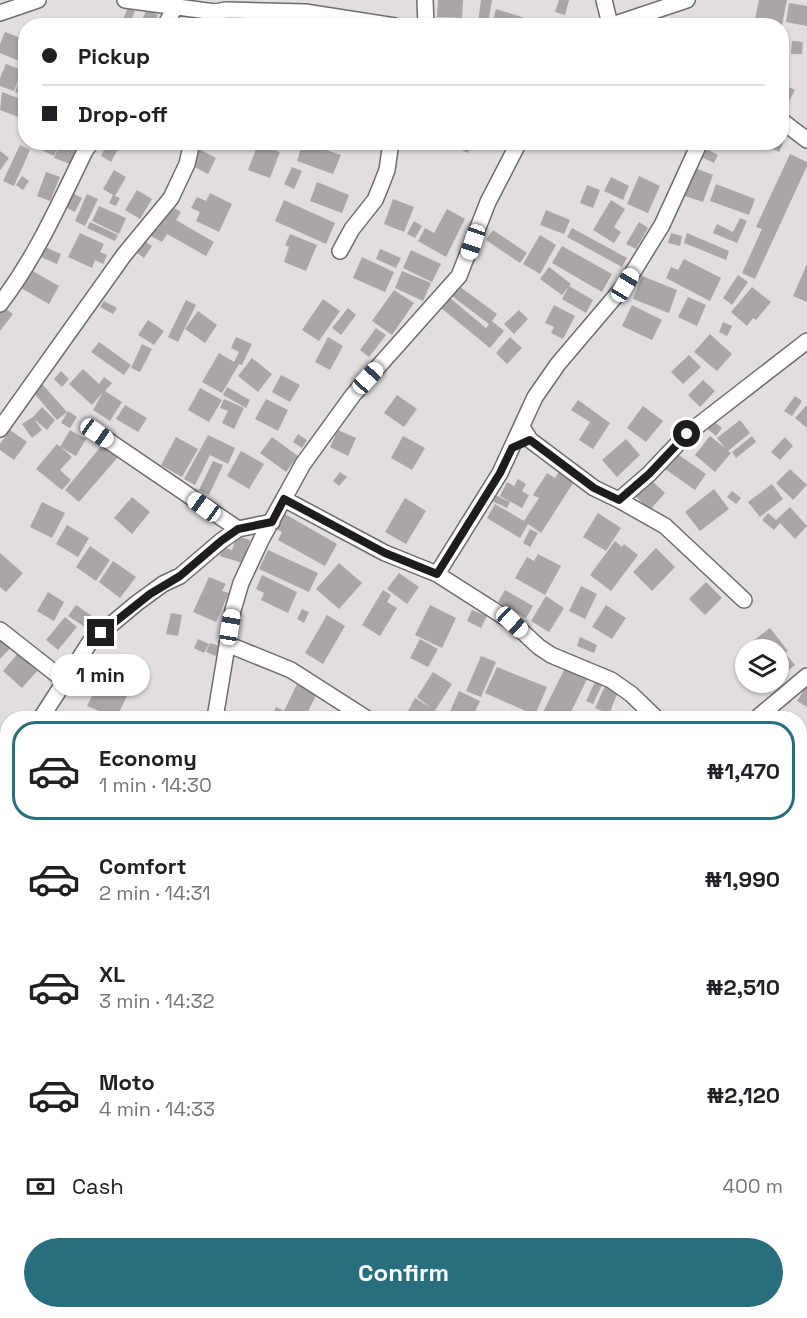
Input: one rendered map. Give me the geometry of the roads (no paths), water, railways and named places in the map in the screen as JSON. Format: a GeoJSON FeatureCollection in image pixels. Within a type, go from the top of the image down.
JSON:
{"type":"FeatureCollection","features":[{"type":"Feature","properties":{"kind":"street"},"geometry":{"type":"LineString","coordinates":[[0,15],[38,0]]}},
{"type":"Feature","properties":{"kind":"street"},"geometry":{"type":"LineString","coordinates":[[125,0],[221,12],[269,5],[305,12],[320,18]]}},
{"type":"Feature","properties":{"kind":"street"},"geometry":{"type":"LineString","coordinates":[[424,0],[425,18]]}},
{"type":"Feature","properties":{"kind":"street"},"geometry":{"type":"LineString","coordinates":[[604,0],[608,18]]}},
{"type":"Feature","properties":{"kind":"street"},"geometry":{"type":"LineString","coordinates":[[632,18],[687,0]]}},
{"type":"Feature","properties":{"kind":"street"},"geometry":{"type":"LineString","coordinates":[[170,18],[176,7]]}},
{"type":"Feature","properties":{"kind":"street"},"geometry":{"type":"LineString","coordinates":[[789,126],[807,140]]}},
{"type":"Feature","properties":{"kind":"street"},"geometry":{"type":"LineString","coordinates":[[0,304],[21,277],[86,150]]}},
{"type":"Feature","properties":{"kind":"street"},"geometry":{"type":"LineString","coordinates":[[0,429],[124,255],[171,198],[187,164],[190,150]]}},
{"type":"Feature","properties":{"kind":"street"},"geometry":{"type":"LineString","coordinates":[[340,251],[351,229],[375,200],[387,170],[391,150]]}},
{"type":"Feature","properties":{"kind":"street"},"geometry":{"type":"LineString","coordinates":[[216,711],[233,610],[241,583],[284,499],[303,464],[353,395],[459,276],[488,202],[515,150]]}},
{"type":"Feature","properties":{"kind":"street"},"geometry":{"type":"LineString","coordinates":[[437,574],[500,473],[512,448],[526,434],[535,397],[558,364],[625,285],[662,225],[696,150]]}},
{"type":"Feature","properties":{"kind":"street"},"geometry":{"type":"LineString","coordinates":[[619,500],[649,474],[687,434],[807,341]]}},
{"type":"Feature","properties":{"kind":"street"},"geometry":{"type":"LineString","coordinates":[[97,433],[238,529]]}},
{"type":"Feature","properties":{"kind":"street"},"geometry":{"type":"LineString","coordinates":[[526,434],[594,488],[665,526],[744,600]]}},
{"type":"Feature","properties":{"kind":"street"},"geometry":{"type":"LineString","coordinates":[[284,499],[385,553],[437,574],[512,622],[539,647],[552,655],[616,683],[648,711]]}},
{"type":"Feature","properties":{"kind":"street"},"geometry":{"type":"LineString","coordinates":[[46,711],[90,642],[137,603],[180,576],[238,529],[272,522]]}},
{"type":"Feature","properties":{"kind":"street"},"geometry":{"type":"LineString","coordinates":[[0,630],[65,681]]}},
{"type":"Feature","properties":{"kind":"street"},"geometry":{"type":"LineString","coordinates":[[227,644],[291,670],[355,711]]}},
{"type":"Feature","properties":{"kind":"street"},"geometry":{"type":"LineString","coordinates":[[765,711],[807,676]]}}]}
